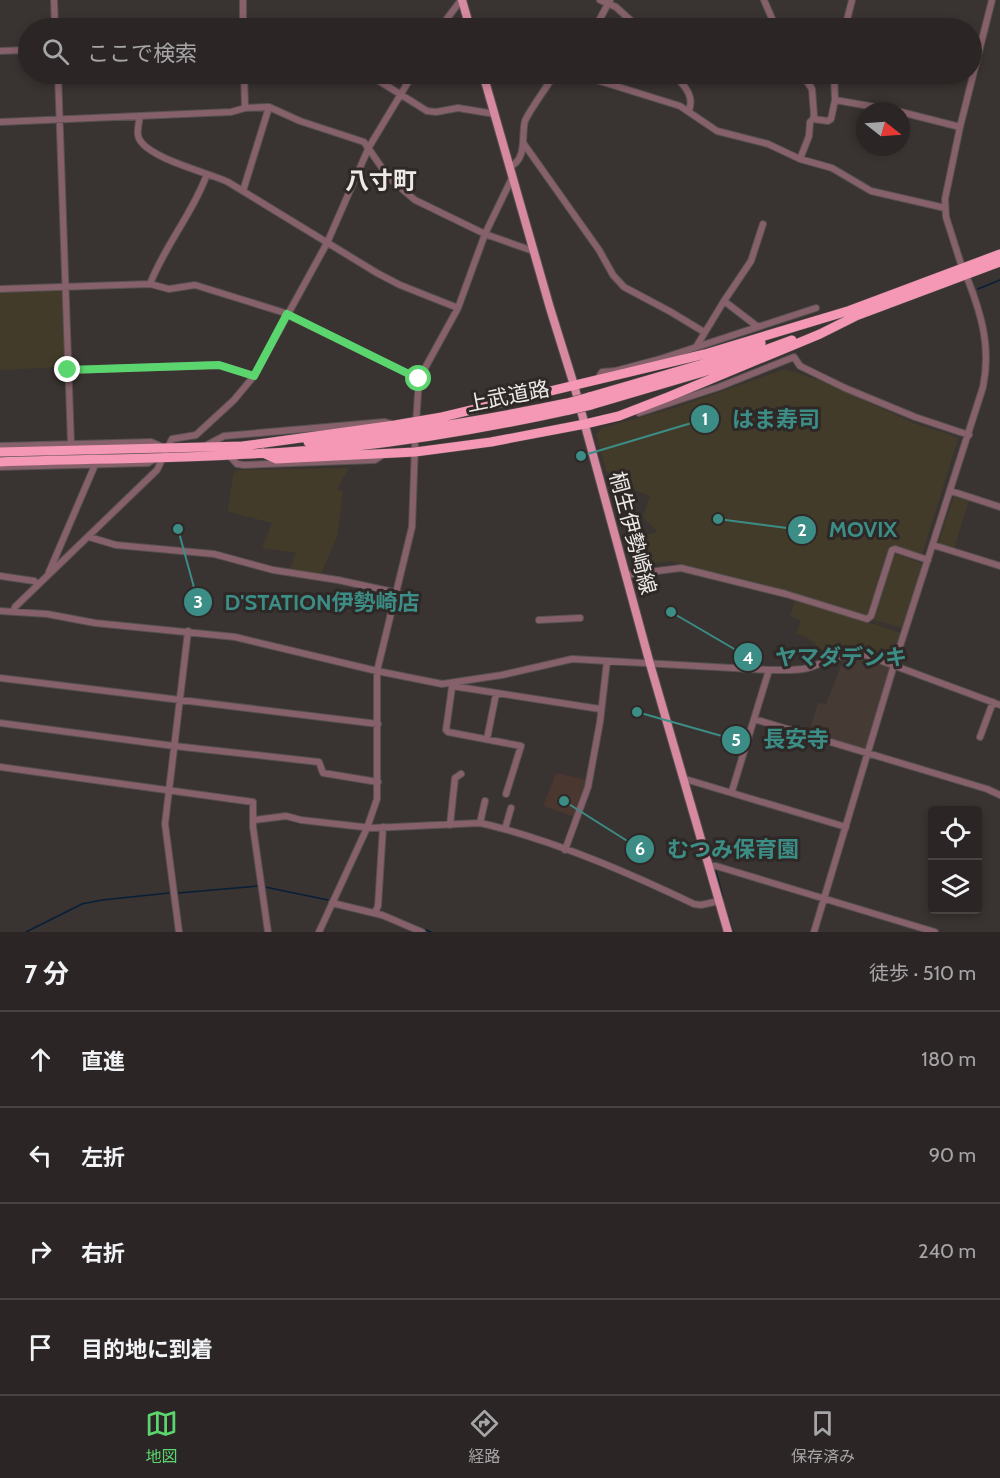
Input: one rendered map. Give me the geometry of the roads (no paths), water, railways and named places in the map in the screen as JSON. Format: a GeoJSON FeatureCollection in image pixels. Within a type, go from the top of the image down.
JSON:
{"type":"FeatureCollection","features":[{"type":"Feature","properties":{"kind":"highway","name":"上武道路"},"geometry":{"type":"LineString","coordinates":[[0,452],[88,450],[263,453],[349,447],[495,426],[711,370],[1000,254]]}},
{"type":"Feature","properties":{"kind":"highway","name":"上武道路"},"geometry":{"type":"LineString","coordinates":[[855,313],[1000,262]]}},
{"type":"Feature","properties":{"kind":"highway"},"geometry":{"type":"LineString","coordinates":[[243,446],[416,424],[705,354],[855,313]]}},
{"type":"Feature","properties":{"kind":"highway"},"geometry":{"type":"LineString","coordinates":[[263,453],[276,459],[385,453],[415,448],[491,442],[619,416],[766,357],[855,313]]}},
{"type":"Feature","properties":{"kind":"highway","name":"上武道路"},"geometry":{"type":"LineString","coordinates":[[0,462],[163,452],[204,446],[290,444],[420,431],[568,406]]}},
{"type":"Feature","properties":{"kind":"main road"},"geometry":{"type":"LineString","coordinates":[[461,0],[467,18]]}},
{"type":"Feature","properties":{"kind":"main road","name":"桐生伊勢崎線"},"geometry":{"type":"LineString","coordinates":[[486,84],[574,385],[650,664],[728,932]]}},
{"type":"Feature","properties":{"kind":"street"},"geometry":{"type":"LineString","coordinates":[[54,0],[55,18]]}},
{"type":"Feature","properties":{"kind":"street"},"geometry":{"type":"LineString","coordinates":[[243,0],[243,18]]}},
{"type":"Feature","properties":{"kind":"street"},"geometry":{"type":"LineString","coordinates":[[448,18],[461,0]]}},
{"type":"Feature","properties":{"kind":"street"},"geometry":{"type":"LineString","coordinates":[[600,0],[610,2],[628,18]]}},
{"type":"Feature","properties":{"kind":"street"},"geometry":{"type":"LineString","coordinates":[[764,0],[772,18]]}},
{"type":"Feature","properties":{"kind":"street"},"geometry":{"type":"LineString","coordinates":[[848,18],[852,0]]}},
{"type":"Feature","properties":{"kind":"street"},"geometry":{"type":"LineString","coordinates":[[982,40],[992,0]]}},
{"type":"Feature","properties":{"kind":"street"},"geometry":{"type":"LineString","coordinates":[[601,18],[610,2]]}},
{"type":"Feature","properties":{"kind":"street"},"geometry":{"type":"LineString","coordinates":[[0,51],[18,50]]}},
{"type":"Feature","properties":{"kind":"street"},"geometry":{"type":"LineString","coordinates":[[58,84],[71,444]]}},
{"type":"Feature","properties":{"kind":"street"},"geometry":{"type":"LineString","coordinates":[[244,84],[245,108]]}},
{"type":"Feature","properties":{"kind":"street"},"geometry":{"type":"LineString","coordinates":[[384,84],[427,111],[436,112],[458,108],[495,114]]}},
{"type":"Feature","properties":{"kind":"street"},"geometry":{"type":"LineString","coordinates":[[0,467],[148,463],[163,452],[172,439],[196,435],[234,400],[254,376],[327,243],[369,147],[406,84]]}},
{"type":"Feature","properties":{"kind":"street"},"geometry":{"type":"LineString","coordinates":[[509,167],[515,163],[524,144],[525,122],[549,84]]}},
{"type":"Feature","properties":{"kind":"street"},"geometry":{"type":"LineString","coordinates":[[612,84],[689,110],[717,131],[768,144],[800,159],[836,170],[871,191],[945,208]]}},
{"type":"Feature","properties":{"kind":"street"},"geometry":{"type":"LineString","coordinates":[[682,84],[692,96],[689,110]]}},
{"type":"Feature","properties":{"kind":"street"},"geometry":{"type":"LineString","coordinates":[[800,159],[809,136],[810,122],[813,119],[812,88],[809,84]]}},
{"type":"Feature","properties":{"kind":"street"},"geometry":{"type":"LineString","coordinates":[[813,119],[830,120],[834,112],[834,84]]}},
{"type":"Feature","properties":{"kind":"street"},"geometry":{"type":"LineString","coordinates":[[962,264],[948,226],[945,208],[960,127],[971,84]]}},
{"type":"Feature","properties":{"kind":"street"},"geometry":{"type":"LineString","coordinates":[[835,100],[856,104]]}},
{"type":"Feature","properties":{"kind":"street"},"geometry":{"type":"LineString","coordinates":[[0,122],[231,112],[245,108],[269,107],[300,121],[364,142],[389,178],[405,194],[430,209],[485,234],[533,251]]}},
{"type":"Feature","properties":{"kind":"street"},"geometry":{"type":"LineString","coordinates":[[243,191],[269,107]]}},
{"type":"Feature","properties":{"kind":"street"},"geometry":{"type":"LineString","coordinates":[[910,114],[960,127]]}},
{"type":"Feature","properties":{"kind":"street"},"geometry":{"type":"LineString","coordinates":[[140,116],[138,135],[143,144],[172,162],[228,182],[400,285],[458,308]]}},
{"type":"Feature","properties":{"kind":"street"},"geometry":{"type":"LineString","coordinates":[[524,144],[596,244],[613,275],[624,287],[704,332]]}},
{"type":"Feature","properties":{"kind":"street"},"geometry":{"type":"LineString","coordinates":[[150,284],[157,267],[188,215],[207,174]]}},
{"type":"Feature","properties":{"kind":"street"},"geometry":{"type":"LineString","coordinates":[[416,424],[419,379],[458,308],[485,234],[512,178]]}},
{"type":"Feature","properties":{"kind":"street"},"geometry":{"type":"LineString","coordinates":[[696,347],[751,261],[763,224]]}},
{"type":"Feature","properties":{"kind":"street"},"geometry":{"type":"LineString","coordinates":[[814,932],[894,665],[983,387],[987,359],[986,339],[981,316],[968,280]]}},
{"type":"Feature","properties":{"kind":"street"},"geometry":{"type":"LineString","coordinates":[[0,289],[150,284],[169,289],[190,285],[200,286],[287,314],[419,379]]}},
{"type":"Feature","properties":{"kind":"street"},"geometry":{"type":"LineString","coordinates":[[724,301],[758,327]]}},
{"type":"Feature","properties":{"kind":"street"},"geometry":{"type":"LineString","coordinates":[[597,381],[602,372],[639,365],[816,308]]}},
{"type":"Feature","properties":{"kind":"street"},"geometry":{"type":"LineString","coordinates":[[619,416],[630,416],[698,394],[794,357],[800,366],[845,388],[915,417],[969,435]]}},
{"type":"Feature","properties":{"kind":"street"},"geometry":{"type":"LineString","coordinates":[[68,370],[219,365],[254,376]]}},
{"type":"Feature","properties":{"kind":"street"},"geometry":{"type":"LineString","coordinates":[[204,446],[224,436],[384,422],[395,425]]}},
{"type":"Feature","properties":{"kind":"street"},"geometry":{"type":"LineString","coordinates":[[0,446],[151,442],[163,452]]}},
{"type":"Feature","properties":{"kind":"street"},"geometry":{"type":"LineString","coordinates":[[79,444],[88,450]]}},
{"type":"Feature","properties":{"kind":"street"},"geometry":{"type":"LineString","coordinates":[[319,932],[375,807],[378,782],[377,671],[398,593],[412,527],[415,448]]}},
{"type":"Feature","properties":{"kind":"street"},"geometry":{"type":"LineString","coordinates":[[14,611],[15,607],[49,573],[158,470],[163,452]]}},
{"type":"Feature","properties":{"kind":"street"},"geometry":{"type":"LineString","coordinates":[[228,454],[237,464],[244,465],[375,460],[385,453]]}},
{"type":"Feature","properties":{"kind":"street"},"geometry":{"type":"LineString","coordinates":[[49,573],[64,533],[95,465]]}},
{"type":"Feature","properties":{"kind":"street"},"geometry":{"type":"LineString","coordinates":[[951,491],[1000,507]]}},
{"type":"Feature","properties":{"kind":"street"},"geometry":{"type":"LineString","coordinates":[[89,537],[116,544],[214,554],[273,570],[338,580],[398,593]]}},
{"type":"Feature","properties":{"kind":"street"},"geometry":{"type":"LineString","coordinates":[[933,545],[1000,566]]}},
{"type":"Feature","properties":{"kind":"street"},"geometry":{"type":"LineString","coordinates":[[625,575],[681,568],[786,594],[867,619],[871,616],[893,549],[928,560]]}},
{"type":"Feature","properties":{"kind":"street"},"geometry":{"type":"LineString","coordinates":[[0,576],[34,581],[38,584]]}},
{"type":"Feature","properties":{"kind":"street"},"geometry":{"type":"LineString","coordinates":[[0,612],[47,614],[95,623],[235,637],[433,683],[600,709]]}},
{"type":"Feature","properties":{"kind":"street"},"geometry":{"type":"LineString","coordinates":[[538,620],[580,618]]}},
{"type":"Feature","properties":{"kind":"street"},"geometry":{"type":"LineString","coordinates":[[179,932],[165,824],[188,631]]}},
{"type":"Feature","properties":{"kind":"street"},"geometry":{"type":"LineString","coordinates":[[451,685],[572,659],[797,670],[809,668],[832,657],[857,653],[1000,705]]}},
{"type":"Feature","properties":{"kind":"street"},"geometry":{"type":"LineString","coordinates":[[565,850],[588,787],[600,722],[607,661]]}},
{"type":"Feature","properties":{"kind":"street"},"geometry":{"type":"LineString","coordinates":[[732,791],[769,670]]}},
{"type":"Feature","properties":{"kind":"street"},"geometry":{"type":"LineString","coordinates":[[0,678],[378,724]]}},
{"type":"Feature","properties":{"kind":"street"},"geometry":{"type":"LineString","coordinates":[[451,685],[446,730],[448,732],[521,746],[506,794]]}},
{"type":"Feature","properties":{"kind":"street"},"geometry":{"type":"LineString","coordinates":[[487,739],[496,694]]}},
{"type":"Feature","properties":{"kind":"street"},"geometry":{"type":"LineString","coordinates":[[980,737],[993,702]]}},
{"type":"Feature","properties":{"kind":"street"},"geometry":{"type":"LineString","coordinates":[[754,719],[987,789],[1000,795]]}},
{"type":"Feature","properties":{"kind":"street"},"geometry":{"type":"LineString","coordinates":[[0,723],[319,762],[323,774],[378,782]]}},
{"type":"Feature","properties":{"kind":"street"},"geometry":{"type":"LineString","coordinates":[[0,767],[251,801],[254,804],[268,932]]}},
{"type":"Feature","properties":{"kind":"street"},"geometry":{"type":"LineString","coordinates":[[450,825],[455,778],[461,774]]}},
{"type":"Feature","properties":{"kind":"street"},"geometry":{"type":"LineString","coordinates":[[685,779],[732,791],[846,827]]}},
{"type":"Feature","properties":{"kind":"street"},"geometry":{"type":"LineString","coordinates":[[480,823],[485,801]]}},
{"type":"Feature","properties":{"kind":"street"},"geometry":{"type":"LineString","coordinates":[[505,829],[511,808]]}},
{"type":"Feature","properties":{"kind":"street"},"geometry":{"type":"LineString","coordinates":[[254,820],[290,816],[301,820],[367,828],[480,823],[505,829],[626,873],[694,904],[701,905],[719,901]]}},
{"type":"Feature","properties":{"kind":"street"},"geometry":{"type":"LineString","coordinates":[[375,913],[378,906],[383,828]]}},
{"type":"Feature","properties":{"kind":"street"},"geometry":{"type":"LineString","coordinates":[[709,866],[716,866],[935,932]]}},
{"type":"Feature","properties":{"kind":"street"},"geometry":{"type":"LineString","coordinates":[[332,903],[375,913],[422,932]]}},
{"type":"Feature","properties":{"kind":"waterway"},"geometry":{"type":"LineString","coordinates":[[978,289],[1000,280]]}},
{"type":"Feature","properties":{"kind":"waterway"},"geometry":{"type":"LineString","coordinates":[[716,871],[723,898]]}},
{"type":"Feature","properties":{"kind":"waterway"},"geometry":{"type":"LineString","coordinates":[[178,893],[258,886]]}},
{"type":"Feature","properties":{"kind":"waterway"},"geometry":{"type":"LineString","coordinates":[[265,887],[328,900]]}},
{"type":"Feature","properties":{"kind":"waterway"},"geometry":{"type":"LineString","coordinates":[[26,932],[82,904],[169,893]]}},
{"type":"Feature","properties":{"kind":"waterway"},"geometry":{"type":"LineString","coordinates":[[724,904],[733,932]]}},
{"type":"Feature","properties":{"kind":"waterway"},"geometry":{"type":"LineString","coordinates":[[401,920],[431,932]]}},
{"type":"Feature","properties":{"kind":"place","name":"はま寿司"},"geometry":{"type":"Point","coordinates":[581,456]}},
{"type":"Feature","properties":{"kind":"place","name":"MOVIX"},"geometry":{"type":"Point","coordinates":[718,519]}},
{"type":"Feature","properties":{"kind":"place","name":"D'STATION伊勢崎店"},"geometry":{"type":"Point","coordinates":[178,529]}},
{"type":"Feature","properties":{"kind":"place","name":"ヤマダデンキ"},"geometry":{"type":"Point","coordinates":[671,612]}},
{"type":"Feature","properties":{"kind":"place","name":"長安寺"},"geometry":{"type":"Point","coordinates":[637,712]}},
{"type":"Feature","properties":{"kind":"place","name":"むつみ保育園"},"geometry":{"type":"Point","coordinates":[564,801]}},
{"type":"Feature","properties":{"kind":"district","name":"八寸町"},"geometry":{"type":"Point","coordinates":[381,180]}}]}
